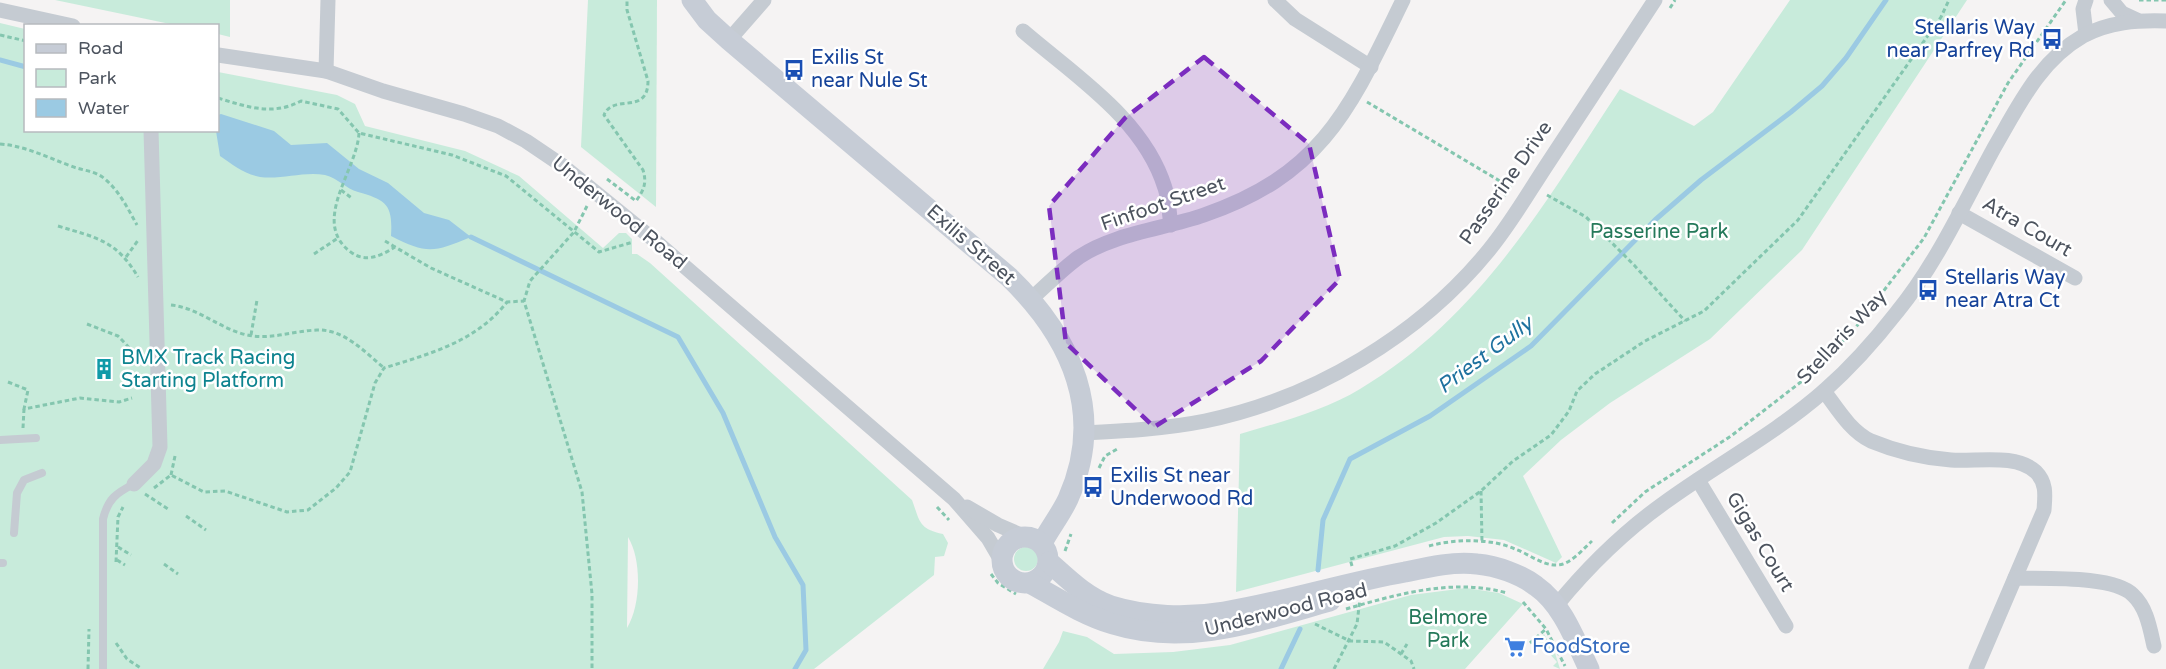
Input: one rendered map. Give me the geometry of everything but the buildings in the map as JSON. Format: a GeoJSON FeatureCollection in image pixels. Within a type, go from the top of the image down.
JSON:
{"type":"FeatureCollection","features":[{"type":"Feature","properties":{"kind":"street"},"geometry":{"type":"LineString","coordinates":[[326,71],[328,0]]}},
{"type":"Feature","properties":{"kind":"street","name":"Exilis Street"},"geometry":{"type":"LineString","coordinates":[[679,0],[694,15],[707,20]]}},
{"type":"Feature","properties":{"kind":"street","name":"Exilis Street"},"geometry":{"type":"LineString","coordinates":[[692,0],[707,20],[729,40],[1031,299],[1056,331],[1074,369],[1082,405],[1083,432],[1080,462],[1073,487],[1045,550]]}},
{"type":"Feature","properties":{"kind":"street"},"geometry":{"type":"LineString","coordinates":[[729,40],[764,0]]}},
{"type":"Feature","properties":{"kind":"street"},"geometry":{"type":"LineString","coordinates":[[1275,0],[1295,19],[1371,67]]}},
{"type":"Feature","properties":{"kind":"street","name":"Finfoot Street"},"geometry":{"type":"LineString","coordinates":[[1031,299],[1081,256],[1121,238],[1204,215],[1279,180],[1307,157],[1337,124],[1371,67],[1403,0]]}},
{"type":"Feature","properties":{"kind":"street","name":"Passerine Drive"},"geometry":{"type":"LineString","coordinates":[[1083,432],[1142,430],[1207,421],[1281,398],[1344,369],[1399,334],[1445,295],[1488,250],[1655,0]]}},
{"type":"Feature","properties":{"kind":"street"},"geometry":{"type":"LineString","coordinates":[[2086,0],[2084,9],[2086,34]]}},
{"type":"Feature","properties":{"kind":"street"},"geometry":{"type":"LineString","coordinates":[[2111,0],[2121,13],[2138,20]]}},
{"type":"Feature","properties":{"kind":"street"},"geometry":{"type":"LineString","coordinates":[[0,10],[64,24]]}},
{"type":"Feature","properties":{"kind":"street","name":"Stellaris Way"},"geometry":{"type":"LineString","coordinates":[[1556,606],[1631,529],[1824,391],[1898,312],[1927,269],[2036,78],[2048,63],[2086,34],[2107,26],[2138,20],[2166,21]]}},
{"type":"Feature","properties":{"kind":"street"},"geometry":{"type":"LineString","coordinates":[[1023,31],[1131,127],[1148,149],[1166,189],[1171,225]]}},
{"type":"Feature","properties":{"kind":"street","name":"Underwood Road"},"geometry":{"type":"LineString","coordinates":[[219,55],[326,71],[498,126],[563,166],[654,240],[954,499],[988,538],[994,564],[1025,590],[1112,624],[1150,633],[1187,634],[1231,628],[1354,583]]}},
{"type":"Feature","properties":{"kind":"street"},"geometry":{"type":"LineString","coordinates":[[140,491],[160,447],[151,132]]}},
{"type":"Feature","properties":{"kind":"street","name":"Atra Court"},"geometry":{"type":"LineString","coordinates":[[1959,213],[2075,279]]}},
{"type":"Feature","properties":{"kind":"street"},"geometry":{"type":"LineString","coordinates":[[1824,391],[1851,426],[1868,440],[1891,449],[1950,460],[2019,462],[2036,472],[2046,489],[2044,510],[1976,669]]}},
{"type":"Feature","properties":{"kind":"street","name":"Gigas Court"},"geometry":{"type":"LineString","coordinates":[[1698,480],[1786,626]]}},
{"type":"Feature","properties":{"kind":"street","name":"Underwood Road"},"geometry":{"type":"LineString","coordinates":[[954,499],[1045,550],[1084,593],[1111,606],[1152,614],[1185,615],[1223,612],[1442,565],[1476,564],[1508,571],[1536,586],[1556,606],[1589,669]]}},
{"type":"Feature","properties":{"kind":"street"},"geometry":{"type":"LineString","coordinates":[[994,564],[1012,540],[1045,550],[1045,573],[1025,590]]}},
{"type":"Feature","properties":{"kind":"street"},"geometry":{"type":"LineString","coordinates":[[2015,578],[2111,583],[2133,594],[2146,614],[2154,646]]}},
{"type":"Feature","properties":{"kind":"lane"},"geometry":{"type":"LineString","coordinates":[[0,440],[36,438]]}},
{"type":"Feature","properties":{"kind":"lane"},"geometry":{"type":"LineString","coordinates":[[14,533],[17,493],[24,480],[42,473]]}},
{"type":"Feature","properties":{"kind":"lane"},"geometry":{"type":"LineString","coordinates":[[103,669],[103,519],[106,507],[115,494],[140,491]]}},
{"type":"Feature","properties":{"kind":"path"},"geometry":{"type":"LineString","coordinates":[[607,179],[636,201],[644,190],[646,179],[643,170],[606,121],[604,115],[613,106],[639,101],[648,90],[648,81],[627,10],[627,0]]}},
{"type":"Feature","properties":{"kind":"path"},"geometry":{"type":"LineString","coordinates":[[1669,9],[1675,0]]}},
{"type":"Feature","properties":{"kind":"path"},"geometry":{"type":"LineString","coordinates":[[1334,669],[1350,641],[1354,583],[1350,559],[1395,546],[1437,523],[1481,491],[1513,461],[1551,435],[1569,411],[1577,390],[1595,374],[1645,341],[1704,311],[1798,220],[1941,17],[1949,0]]}},
{"type":"Feature","properties":{"kind":"path"},"geometry":{"type":"LineString","coordinates":[[1603,530],[1645,492],[1731,436],[1806,378],[1853,331],[1924,238],[2008,83],[2066,0]]}},
{"type":"Feature","properties":{"kind":"path"},"geometry":{"type":"LineString","coordinates":[[2139,0],[2166,0]]}},
{"type":"Feature","properties":{"kind":"path"},"geometry":{"type":"LineString","coordinates":[[0,35],[24,41]]}},
{"type":"Feature","properties":{"kind":"path"},"geometry":{"type":"LineString","coordinates":[[1355,95],[1510,187],[1504,194],[1510,198]]}},
{"type":"Feature","properties":{"kind":"path"},"geometry":{"type":"LineString","coordinates":[[219,98],[271,111],[285,110],[301,101],[338,109],[359,133],[452,155],[506,176],[599,252],[633,242],[641,249]]}},
{"type":"Feature","properties":{"kind":"path"},"geometry":{"type":"LineString","coordinates":[[359,133],[334,218],[338,238],[344,247],[356,255],[369,258],[395,247]]}},
{"type":"Feature","properties":{"kind":"path"},"geometry":{"type":"LineString","coordinates":[[0,144],[32,149],[97,174],[122,199],[137,225]]}},
{"type":"Feature","properties":{"kind":"path"},"geometry":{"type":"LineString","coordinates":[[1541,204],[1553,186]]}},
{"type":"Feature","properties":{"kind":"path"},"geometry":{"type":"LineString","coordinates":[[341,188],[353,200]]}},
{"type":"Feature","properties":{"kind":"path"},"geometry":{"type":"LineString","coordinates":[[1547,195],[1586,217],[1685,321]]}},
{"type":"Feature","properties":{"kind":"path"},"geometry":{"type":"LineString","coordinates":[[587,205],[574,232],[530,281],[524,301],[582,492],[592,594],[592,669]]}},
{"type":"Feature","properties":{"kind":"path"},"geometry":{"type":"LineString","coordinates":[[58,226],[111,246],[126,257],[138,277]]}},
{"type":"Feature","properties":{"kind":"path"},"geometry":{"type":"LineString","coordinates":[[314,254],[338,238]]}},
{"type":"Feature","properties":{"kind":"path"},"geometry":{"type":"LineString","coordinates":[[385,241],[431,268],[507,302],[524,301]]}},
{"type":"Feature","properties":{"kind":"path"},"geometry":{"type":"LineString","coordinates":[[251,335],[257,300]]}},
{"type":"Feature","properties":{"kind":"path"},"geometry":{"type":"LineString","coordinates":[[168,509],[140,491],[171,475],[204,492],[225,491],[287,512],[308,510],[336,488],[350,472],[371,393],[384,368],[449,347],[480,327],[507,302]]}},
{"type":"Feature","properties":{"kind":"path"},"geometry":{"type":"LineString","coordinates":[[156,303],[187,307],[227,329],[251,335],[325,332],[355,344],[384,368]]}},
{"type":"Feature","properties":{"kind":"path"},"geometry":{"type":"LineString","coordinates":[[87,324],[118,336],[140,359]]}},
{"type":"Feature","properties":{"kind":"path"},"geometry":{"type":"LineString","coordinates":[[8,382],[28,390],[22,438]]}},
{"type":"Feature","properties":{"kind":"path"},"geometry":{"type":"LineString","coordinates":[[24,409],[80,398],[119,402],[132,398]]}},
{"type":"Feature","properties":{"kind":"path"},"geometry":{"type":"LineString","coordinates":[[1096,477],[1105,456],[1125,447]]}},
{"type":"Feature","properties":{"kind":"path"},"geometry":{"type":"LineString","coordinates":[[1481,491],[1482,542]]}},
{"type":"Feature","properties":{"kind":"path"},"geometry":{"type":"LineString","coordinates":[[929,499],[953,524]]}},
{"type":"Feature","properties":{"kind":"path"},"geometry":{"type":"LineString","coordinates":[[116,569],[118,517],[124,505]]}},
{"type":"Feature","properties":{"kind":"path"},"geometry":{"type":"LineString","coordinates":[[186,516],[206,530]]}},
{"type":"Feature","properties":{"kind":"path"},"geometry":{"type":"LineString","coordinates":[[1045,550],[1065,548],[1075,525]]}},
{"type":"Feature","properties":{"kind":"path"},"geometry":{"type":"LineString","coordinates":[[1421,549],[1443,542],[1482,542],[1513,547],[1538,560],[1560,565],[1567,562],[1595,538]]}},
{"type":"Feature","properties":{"kind":"path"},"geometry":{"type":"LineString","coordinates":[[118,547],[131,555]]}},
{"type":"Feature","properties":{"kind":"path"},"geometry":{"type":"LineString","coordinates":[[117,560],[125,565]]}},
{"type":"Feature","properties":{"kind":"path"},"geometry":{"type":"LineString","coordinates":[[164,564],[178,574]]}},
{"type":"Feature","properties":{"kind":"path"},"geometry":{"type":"LineString","coordinates":[[994,564],[998,583],[1025,590]]}},
{"type":"Feature","properties":{"kind":"path"},"geometry":{"type":"LineString","coordinates":[[1354,583],[1429,589],[1474,586],[1514,595]]}},
{"type":"Feature","properties":{"kind":"path"},"geometry":{"type":"LineString","coordinates":[[1340,611],[1354,583]]}},
{"type":"Feature","properties":{"kind":"path"},"geometry":{"type":"LineString","coordinates":[[1519,599],[1546,629],[1567,669]]}},
{"type":"Feature","properties":{"kind":"path"},"geometry":{"type":"LineString","coordinates":[[1320,617],[1309,620],[1350,641],[1384,642],[1414,663],[1414,669]]}},
{"type":"Feature","properties":{"kind":"path"},"geometry":{"type":"LineString","coordinates":[[1530,643],[1546,629]]}},
{"type":"Feature","properties":{"kind":"path"},"geometry":{"type":"LineString","coordinates":[[115,641],[118,650],[135,667],[142,669]]}},
{"type":"Feature","properties":{"kind":"path"},"geometry":{"type":"LineString","coordinates":[[1401,654],[1407,644]]}},
{"type":"Feature","properties":{"kind":"highlighted area"},"geometry":{"type":"Polygon","coordinates":[[[1204,57],[1309,144],[1340,279],[1261,361],[1154,427],[1066,343],[1049,206],[1125,118],[1204,57]]]}},
{"type":"Feature","properties":{"kind":"green space"},"geometry":{"type":"Polygon","coordinates":[[[55,0],[230,0],[230,37],[219,34],[219,24],[170,24],[55,0]]]}},
{"type":"Feature","properties":{"kind":"green space"},"geometry":{"type":"Polygon","coordinates":[[[588,0],[657,0],[656,207],[581,147],[588,0]]]}},
{"type":"Feature","properties":{"kind":"green space","name":"Passerine Park"},"geometry":{"type":"Polygon","coordinates":[[[1790,0],[1967,0],[1802,250],[1710,339],[1610,403],[1561,440],[1523,476],[1562,557],[1556,563],[1504,540],[1468,536],[1444,537],[1236,592],[1240,434],[1332,404],[1360,389],[1403,360],[1441,328],[1507,255],[1565,174],[1620,89],[1694,126],[1713,112],[1790,0]]]}},
{"type":"Feature","properties":{"kind":"green space"},"geometry":{"type":"Polygon","coordinates":[[[0,23],[24,29],[24,132],[219,132],[219,72],[337,95],[355,104],[365,126],[465,151],[519,176],[603,248],[619,233],[626,233],[632,239],[632,254],[637,254],[650,263],[912,500],[925,527],[943,534],[948,543],[944,556],[935,557],[934,575],[814,669],[0,669],[0,23]],[[628,537],[627,628],[632,618],[637,595],[636,558],[628,537]]]}},
{"type":"Feature","properties":{"kind":"green space"},"geometry":{"type":"Polygon","coordinates":[[[1026,547],[1035,550],[1038,559],[1035,568],[1026,571],[1017,568],[1014,559],[1017,550],[1026,547]]]}},
{"type":"Feature","properties":{"kind":"green space","name":"Belmore Park"},"geometry":{"type":"Polygon","coordinates":[[[1466,588],[1499,593],[1523,604],[1465,669],[1043,669],[1063,631],[1087,637],[1114,654],[1173,652],[1230,645],[1411,595],[1466,588]]]}},
{"type":"Feature","properties":{"kind":"green space"},"geometry":{"type":"Polygon","coordinates":[[[1544,634],[1555,653],[1560,669],[1553,666],[1557,662],[1538,641],[1544,634]]]}},
{"type":"Feature","properties":{"kind":"water"},"geometry":{"type":"Polygon","coordinates":[[[219,115],[274,131],[291,145],[327,143],[359,169],[388,183],[424,213],[449,220],[471,237],[448,246],[423,249],[391,236],[389,210],[381,201],[354,191],[330,176],[309,174],[268,178],[254,176],[220,156],[216,132],[219,132],[219,115]]]}},
{"type":"Feature","properties":{"kind":"waterway","name":"Priest Gully"},"geometry":{"type":"LineString","coordinates":[[1318,570],[1323,520],[1350,459],[1430,416],[1531,346],[1655,220],[1701,180],[1822,86],[1846,58],[1886,0]]}},
{"type":"Feature","properties":{"kind":"waterway"},"geometry":{"type":"LineString","coordinates":[[0,60],[24,66]]}},
{"type":"Feature","properties":{"kind":"waterway"},"geometry":{"type":"LineString","coordinates":[[471,237],[678,337],[723,413],[775,537],[803,585],[806,650],[795,669]]}},
{"type":"Feature","properties":{"kind":"waterway","name":"Priest Gully"},"geometry":{"type":"LineString","coordinates":[[1281,669],[1300,629]]}},
{"type":"Feature","properties":{"kind":"place","name":"Stellaris Way near Parfrey Rd"},"geometry":{"type":"Point","coordinates":[2052,39]}},
{"type":"Feature","properties":{"kind":"place","name":"Exilis St near Nule St"},"geometry":{"type":"Point","coordinates":[794,70]}},
{"type":"Feature","properties":{"kind":"place","name":"Stellaris Way near Atra Ct"},"geometry":{"type":"Point","coordinates":[1928,290]}},
{"type":"Feature","properties":{"kind":"place","name":"BMX Track Racing Starting Platform"},"geometry":{"type":"Point","coordinates":[104,369]}},
{"type":"Feature","properties":{"kind":"place","name":"Exilis St near Underwood Rd"},"geometry":{"type":"Point","coordinates":[1093,487]}},
{"type":"Feature","properties":{"kind":"place","name":"FoodStore"},"geometry":{"type":"Point","coordinates":[1515,647]}}]}
